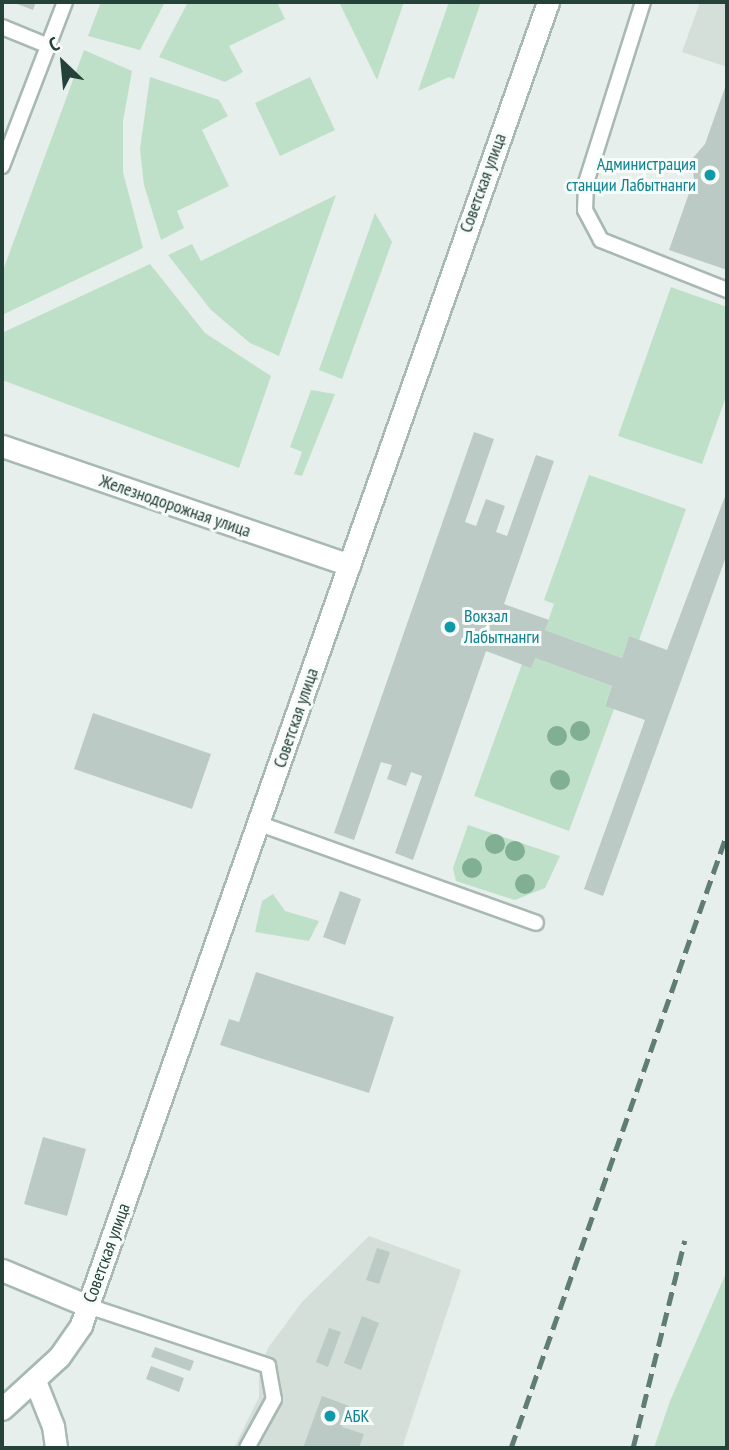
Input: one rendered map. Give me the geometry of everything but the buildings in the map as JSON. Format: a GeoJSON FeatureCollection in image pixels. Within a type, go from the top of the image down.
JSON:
{"type":"FeatureCollection","features":[{"type":"Feature","properties":{"kind":"street","name":"Советская улица"},"geometry":{"type":"LineString","coordinates":[[2,1409],[35,1381],[71,1343],[88,1306],[548,2]]}},
{"type":"Feature","properties":{"kind":"street","name":"Железнодорожная улица"},"geometry":{"type":"LineString","coordinates":[[2,446],[349,565]]}},
{"type":"Feature","properties":{"kind":"street"},"geometry":{"type":"LineString","coordinates":[[2,1270],[88,1306]]}},
{"type":"Feature","properties":{"kind":"street"},"geometry":{"type":"LineString","coordinates":[[35,1381],[56,1448]]}},
{"type":"Feature","properties":{"kind":"lane"},"geometry":{"type":"LineString","coordinates":[[2,166],[46,45],[65,2]]}},
{"type":"Feature","properties":{"kind":"lane"},"geometry":{"type":"LineString","coordinates":[[643,2],[586,183],[584,210],[601,240],[727,290]]}},
{"type":"Feature","properties":{"kind":"lane"},"geometry":{"type":"LineString","coordinates":[[2,27],[46,45]]}},
{"type":"Feature","properties":{"kind":"lane"},"geometry":{"type":"LineString","coordinates":[[260,824],[536,923]]}},
{"type":"Feature","properties":{"kind":"lane"},"geometry":{"type":"LineString","coordinates":[[88,1306],[268,1366],[274,1377],[274,1399],[247,1448]]}},
{"type":"Feature","properties":{"kind":"shaded area"},"geometry":{"type":"Polygon","coordinates":[[[700,2],[727,2],[727,67],[682,52],[700,2]]]}},
{"type":"Feature","properties":{"kind":"shaded area"},"geometry":{"type":"Polygon","coordinates":[[[369,1236],[461,1270],[402,1448],[234,1448],[259,1397],[259,1370],[268,1348],[302,1302],[369,1236]]]}},
{"type":"Feature","properties":{"kind":"green space"},"geometry":{"type":"Polygon","coordinates":[[[101,2],[165,2],[140,50],[88,36],[101,2]]]}},
{"type":"Feature","properties":{"kind":"green space"},"geometry":{"type":"Polygon","coordinates":[[[188,2],[277,2],[285,19],[229,46],[243,72],[225,82],[159,57],[188,2]]]}},
{"type":"Feature","properties":{"kind":"green space"},"geometry":{"type":"Polygon","coordinates":[[[339,2],[404,2],[377,80],[339,2]]]}},
{"type":"Feature","properties":{"kind":"green space"},"geometry":{"type":"Polygon","coordinates":[[[449,2],[481,2],[454,79],[449,77],[418,91],[449,2]]]}},
{"type":"Feature","properties":{"kind":"green space"},"geometry":{"type":"Polygon","coordinates":[[[84,50],[132,71],[123,121],[123,172],[143,248],[2,315],[2,273],[84,50]]]}},
{"type":"Feature","properties":{"kind":"green space"},"geometry":{"type":"Polygon","coordinates":[[[150,77],[219,100],[228,116],[202,130],[229,186],[177,211],[184,228],[161,240],[144,185],[140,149],[150,77]]]}},
{"type":"Feature","properties":{"kind":"green space"},"geometry":{"type":"Polygon","coordinates":[[[310,77],[335,130],[280,156],[255,103],[310,77]]]}},
{"type":"Feature","properties":{"kind":"green space"},"geometry":{"type":"Polygon","coordinates":[[[336,195],[279,356],[250,343],[211,310],[168,255],[192,244],[201,261],[336,195]]]}},
{"type":"Feature","properties":{"kind":"green space"},"geometry":{"type":"Polygon","coordinates":[[[375,213],[392,242],[342,379],[319,370],[375,213]]]}},
{"type":"Feature","properties":{"kind":"green space"},"geometry":{"type":"Polygon","coordinates":[[[150,264],[205,333],[271,376],[239,468],[2,380],[2,333],[150,264]]]}},
{"type":"Feature","properties":{"kind":"green space"},"geometry":{"type":"Polygon","coordinates":[[[671,287],[727,307],[727,394],[702,464],[618,436],[671,287]]]}},
{"type":"Feature","properties":{"kind":"green space"},"geometry":{"type":"Polygon","coordinates":[[[311,390],[335,394],[302,476],[294,474],[302,452],[290,447],[311,390]]]}},
{"type":"Feature","properties":{"kind":"green space"},"geometry":{"type":"Polygon","coordinates":[[[589,475],[686,509],[639,640],[629,636],[622,658],[545,630],[554,604],[544,600],[589,475]]]}},
{"type":"Feature","properties":{"kind":"green space"},"geometry":{"type":"Polygon","coordinates":[[[535,658],[612,686],[605,705],[614,709],[569,831],[474,796],[522,664],[535,658]]]}},
{"type":"Feature","properties":{"kind":"green space"},"geometry":{"type":"Polygon","coordinates":[[[468,825],[560,856],[545,888],[515,900],[456,881],[453,868],[468,825]]]}},
{"type":"Feature","properties":{"kind":"green space"},"geometry":{"type":"Polygon","coordinates":[[[273,894],[285,911],[319,921],[309,941],[255,932],[262,901],[273,894]]]}},
{"type":"Feature","properties":{"kind":"green space"},"geometry":{"type":"Polygon","coordinates":[[[727,1271],[727,1448],[654,1448],[670,1401],[727,1271]]]}},
{"type":"Feature","properties":{"kind":"railway"},"geometry":{"type":"LineString","coordinates":[[511,1448],[727,834]]}},
{"type":"Feature","properties":{"kind":"railway"},"geometry":{"type":"LineString","coordinates":[[633,1448],[685,1240]]}},
{"type":"Feature","properties":{"kind":"place","name":"Администрация станции Лабытнанги"},"geometry":{"type":"Point","coordinates":[710,175]}},
{"type":"Feature","properties":{"kind":"place","name":"Вокзал Лабытнанги"},"geometry":{"type":"Point","coordinates":[450,627]}},
{"type":"Feature","properties":{"kind":"place","name":"АБК"},"geometry":{"type":"Point","coordinates":[330,1416]}}]}
